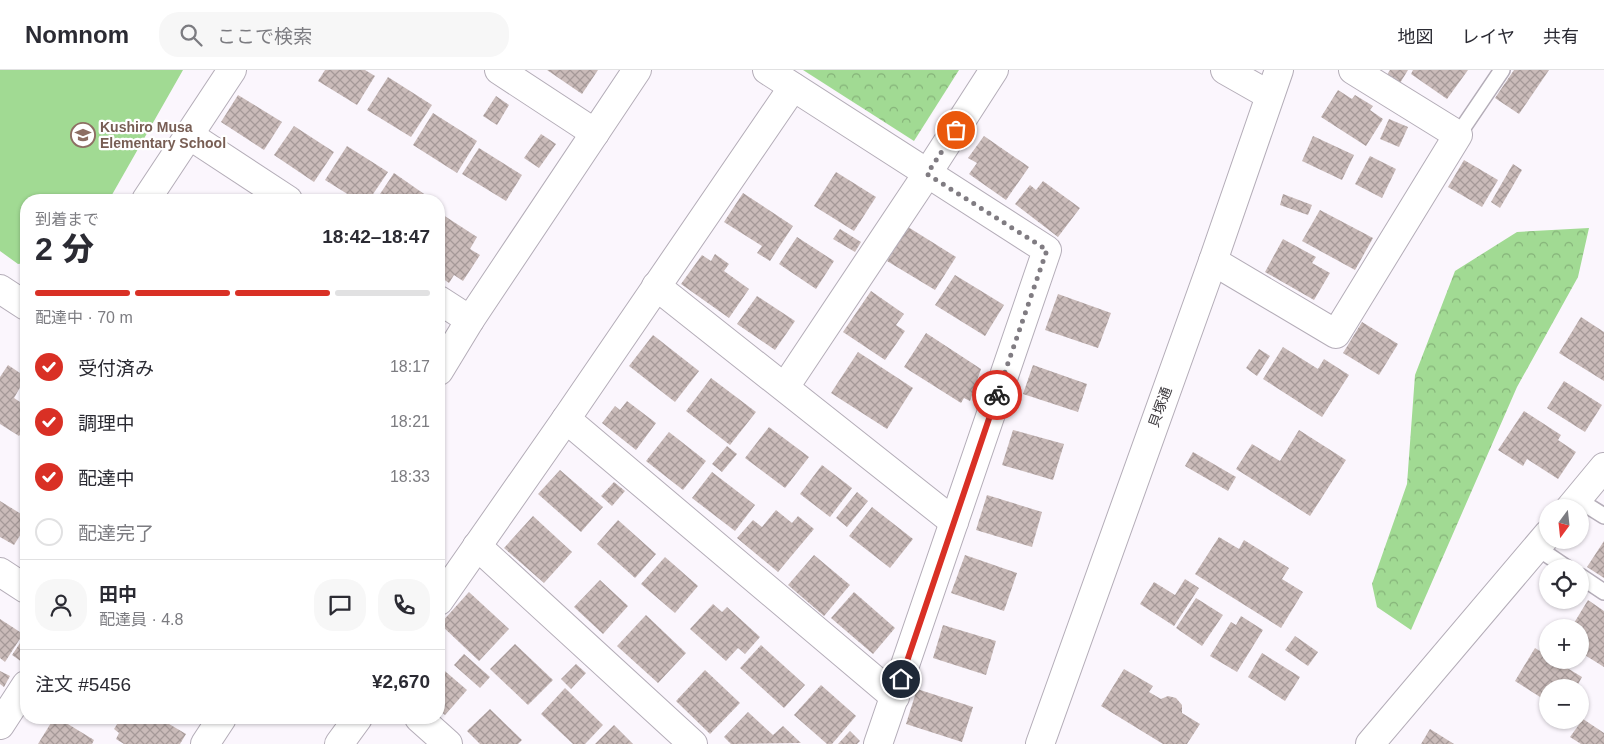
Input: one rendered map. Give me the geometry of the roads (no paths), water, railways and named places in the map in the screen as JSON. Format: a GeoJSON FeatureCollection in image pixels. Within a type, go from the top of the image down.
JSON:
{"type":"FeatureCollection","features":[{"type":"Feature","properties":{"kind":"street"},"geometry":{"type":"LineString","coordinates":[[150,194],[232,70]]}},
{"type":"Feature","properties":{"kind":"street"},"geometry":{"type":"LineString","coordinates":[[499,70],[595,133]]}},
{"type":"Feature","properties":{"kind":"street"},"geometry":{"type":"LineString","coordinates":[[445,361],[470,320],[637,70]]}},
{"type":"Feature","properties":{"kind":"street"},"geometry":{"type":"LineString","coordinates":[[767,70],[1047,250],[878,744]]}},
{"type":"Feature","properties":{"kind":"street"},"geometry":{"type":"LineString","coordinates":[[785,387],[994,70]]}},
{"type":"Feature","properties":{"kind":"street"},"geometry":{"type":"LineString","coordinates":[[1225,70],[1269,95]]}},
{"type":"Feature","properties":{"kind":"street","name":"貝塚通"},"geometry":{"type":"LineString","coordinates":[[1040,744],[1213,261],[1279,70]]}},
{"type":"Feature","properties":{"kind":"street"},"geometry":{"type":"LineString","coordinates":[[1213,261],[1336,334],[1458,135],[1353,70]]}},
{"type":"Feature","properties":{"kind":"street"},"geometry":{"type":"LineString","coordinates":[[445,592],[793,87]]}},
{"type":"Feature","properties":{"kind":"street"},"geometry":{"type":"LineString","coordinates":[[189,135],[279,194]]}},
{"type":"Feature","properties":{"kind":"street"},"geometry":{"type":"LineString","coordinates":[[656,286],[954,522]]}},
{"type":"Feature","properties":{"kind":"street"},"geometry":{"type":"LineString","coordinates":[[0,290],[20,302]]}},
{"type":"Feature","properties":{"kind":"street"},"geometry":{"type":"LineString","coordinates":[[445,304],[470,320]]}},
{"type":"Feature","properties":{"kind":"street"},"geometry":{"type":"LineString","coordinates":[[566,419],[895,697]]}},
{"type":"Feature","properties":{"kind":"street"},"geometry":{"type":"LineString","coordinates":[[1576,499],[1604,467]]}},
{"type":"Feature","properties":{"kind":"street"},"geometry":{"type":"LineString","coordinates":[[1370,744],[1539,545]]}},
{"type":"Feature","properties":{"kind":"street"},"geometry":{"type":"LineString","coordinates":[[477,546],[692,744]]}},
{"type":"Feature","properties":{"kind":"street"},"geometry":{"type":"LineString","coordinates":[[0,572],[20,585]]}},
{"type":"Feature","properties":{"kind":"street"},"geometry":{"type":"LineString","coordinates":[[0,725],[20,694]]}},
{"type":"Feature","properties":{"kind":"street"},"geometry":{"type":"LineString","coordinates":[[204,744],[218,724]]}},
{"type":"Feature","properties":{"kind":"street"},"geometry":{"type":"LineString","coordinates":[[339,744],[354,724]]}},
{"type":"Feature","properties":{"kind":"street"},"geometry":{"type":"LineString","coordinates":[[426,724],[448,744]]}},
{"type":"Feature","properties":{"kind":"lane"},"geometry":{"type":"LineString","coordinates":[[1458,135],[1502,70]]}},
{"type":"Feature","properties":{"kind":"lane"},"geometry":{"type":"LineString","coordinates":[[1589,510],[1604,516]]}},
{"type":"Feature","properties":{"kind":"lane"},"geometry":{"type":"LineString","coordinates":[[1549,549],[1559,559]]}},
{"type":"Feature","properties":{"kind":"lane"},"geometry":{"type":"LineString","coordinates":[[1589,582],[1604,592]]}},
{"type":"Feature","properties":{"kind":"place","name":"Kushiro Musa Elementary School"},"geometry":{"type":"Point","coordinates":[83,135]}}]}
